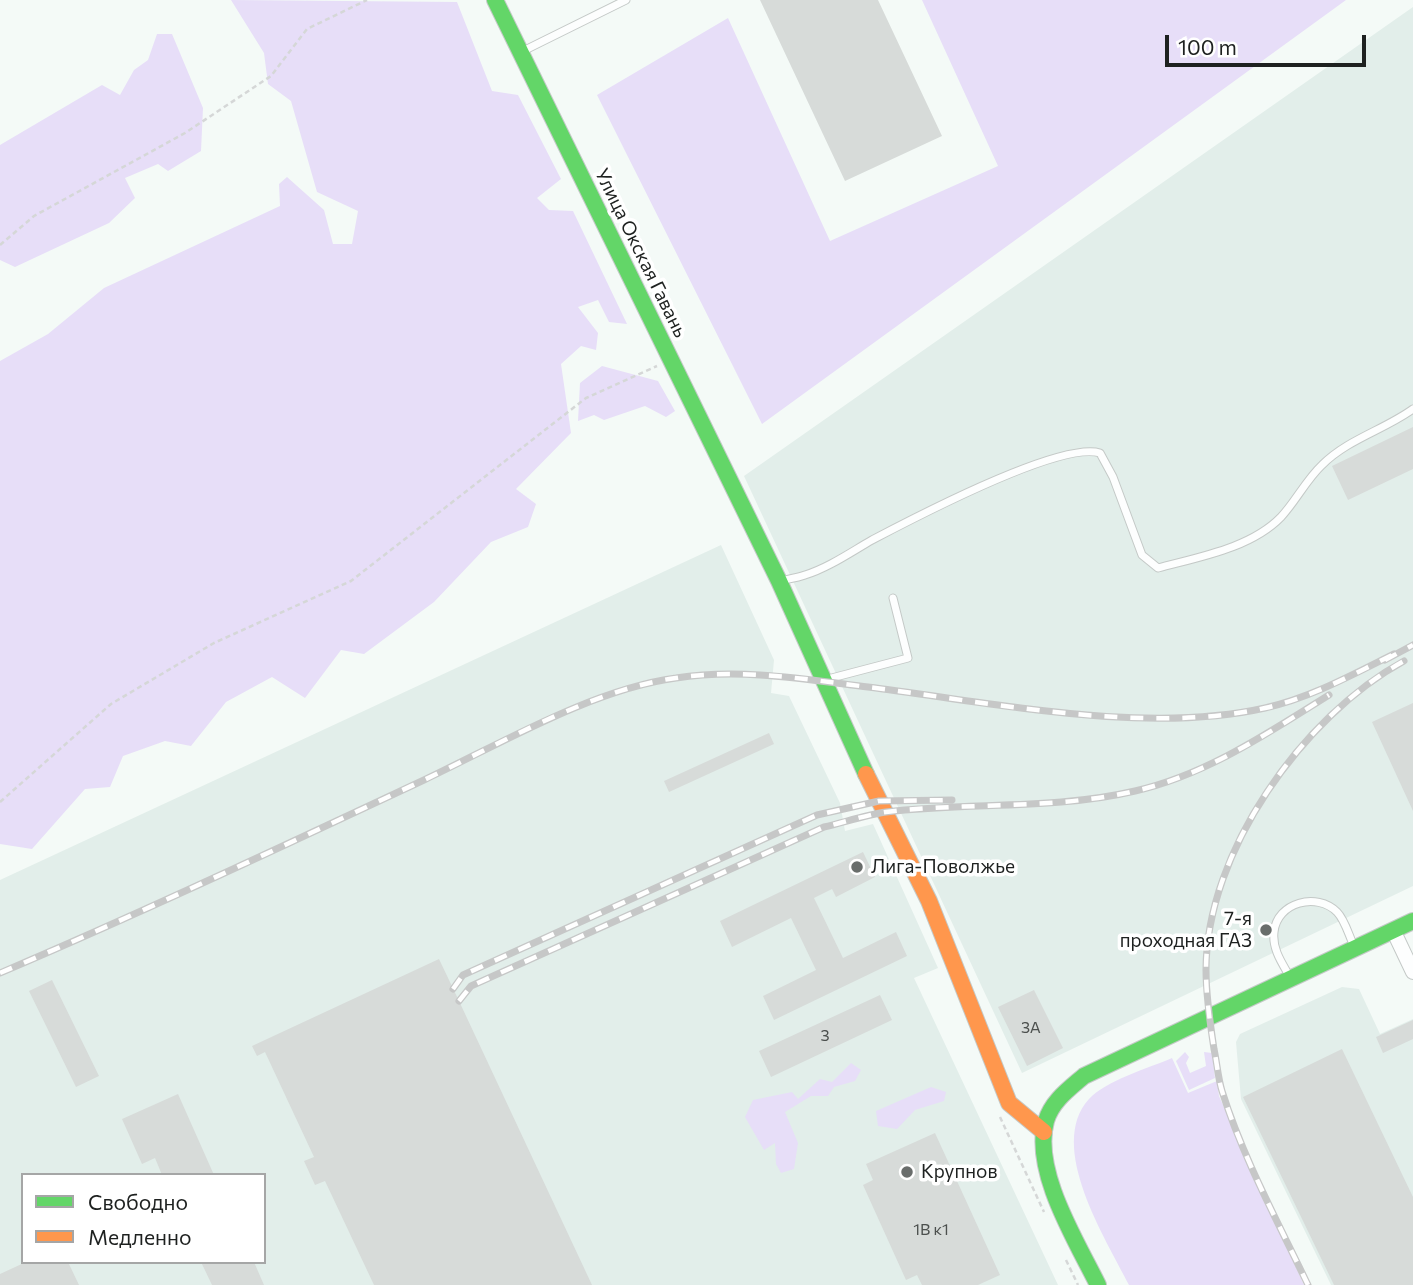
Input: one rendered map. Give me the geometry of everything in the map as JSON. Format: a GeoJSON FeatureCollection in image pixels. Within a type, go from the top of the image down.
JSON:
{"type":"FeatureCollection","features":[{"type":"Feature","properties":{"kind":"street","name":"Улица Окская Гавань"},"geometry":{"type":"LineString","coordinates":[[495,0],[779,581],[823,680],[929,901],[1010,1102],[1044,1132]]}},
{"type":"Feature","properties":{"kind":"street"},"geometry":{"type":"LineString","coordinates":[[1098,1285],[1047,1175],[1044,1132],[1055,1103],[1084,1076],[1354,947],[1413,922]]}},
{"type":"Feature","properties":{"kind":"street"},"geometry":{"type":"LineString","coordinates":[[1393,930],[1413,972]]}},
{"type":"Feature","properties":{"kind":"lane"},"geometry":{"type":"LineString","coordinates":[[520,52],[626,0]]}},
{"type":"Feature","properties":{"kind":"lane"},"geometry":{"type":"LineString","coordinates":[[779,581],[807,575],[910,520],[1024,469],[1066,453],[1091,450],[1100,453],[1113,477],[1142,555],[1158,568],[1174,564],[1254,538],[1281,517],[1321,465],[1357,438],[1391,425],[1413,409]]}},
{"type":"Feature","properties":{"kind":"lane"},"geometry":{"type":"LineString","coordinates":[[823,680],[908,658],[894,598]]}},
{"type":"Feature","properties":{"kind":"lane"},"geometry":{"type":"LineString","coordinates":[[1290,977],[1274,948],[1274,931],[1278,918],[1296,904],[1312,900],[1328,905],[1339,914],[1354,947]]}},
{"type":"Feature","properties":{"kind":"path"},"geometry":{"type":"LineString","coordinates":[[0,245],[34,216],[195,126],[271,76],[307,29],[367,0]]}},
{"type":"Feature","properties":{"kind":"path"},"geometry":{"type":"LineString","coordinates":[[0,802],[111,704],[215,643],[351,581],[586,398],[669,360]]}},
{"type":"Feature","properties":{"kind":"path"},"geometry":{"type":"LineString","coordinates":[[998,1113],[1049,1224]]}},
{"type":"Feature","properties":{"kind":"path"},"geometry":{"type":"LineString","coordinates":[[1060,1248],[1078,1285]]}},
{"type":"Feature","properties":{"kind":"shaded area"},"geometry":{"type":"Polygon","coordinates":[[[231,0],[457,2],[492,91],[518,95],[561,179],[537,198],[549,210],[573,211],[627,324],[609,322],[598,300],[578,307],[598,333],[596,350],[581,346],[561,364],[571,433],[516,489],[536,504],[528,527],[491,542],[434,602],[364,654],[341,650],[305,698],[272,677],[226,702],[191,746],[165,741],[123,756],[110,787],[85,789],[32,849],[0,844],[0,361],[48,334],[104,288],[280,206],[279,184],[287,177],[324,210],[333,244],[352,244],[358,211],[317,192],[291,101],[268,84],[264,53],[231,0]]]}},
{"type":"Feature","properties":{"kind":"shaded area"},"geometry":{"type":"Polygon","coordinates":[[[922,0],[1346,0],[762,424],[597,95],[728,18],[830,241],[998,166],[922,0]]]}},
{"type":"Feature","properties":{"kind":"shaded area"},"geometry":{"type":"Polygon","coordinates":[[[1413,7],[1413,886],[1022,1073],[744,476],[1413,7]]]}},
{"type":"Feature","properties":{"kind":"shaded area"},"geometry":{"type":"Polygon","coordinates":[[[157,34],[172,34],[203,108],[201,151],[168,171],[158,164],[125,178],[135,198],[109,223],[15,267],[0,260],[0,145],[102,85],[120,95],[134,70],[148,60],[157,34]]]}},
{"type":"Feature","properties":{"kind":"shaded area"},"geometry":{"type":"Polygon","coordinates":[[[602,366],[658,381],[675,411],[666,417],[645,406],[604,420],[594,415],[578,421],[580,383],[602,366]]]}},
{"type":"Feature","properties":{"kind":"shaded area"},"geometry":{"type":"Polygon","coordinates":[[[721,545],[774,660],[771,693],[789,696],[840,803],[845,831],[873,824],[938,968],[914,978],[1058,1285],[0,1285],[0,880],[721,545]]]}},
{"type":"Feature","properties":{"kind":"shaded area"},"geometry":{"type":"Polygon","coordinates":[[[1342,987],[1359,989],[1380,1034],[1413,1019],[1413,1285],[1331,1285],[1241,1099],[1236,1042],[1240,1034],[1342,987]]]}},
{"type":"Feature","properties":{"kind":"shaded area"},"geometry":{"type":"Polygon","coordinates":[[[1185,1052],[1189,1057],[1186,1063],[1190,1073],[1206,1066],[1204,1052],[1212,1053],[1215,1078],[1189,1090],[1176,1061],[1185,1052]]]}},
{"type":"Feature","properties":{"kind":"shaded area"},"geometry":{"type":"Polygon","coordinates":[[[1172,1058],[1188,1093],[1217,1081],[1219,1096],[1304,1285],[1129,1285],[1084,1192],[1074,1141],[1077,1119],[1089,1099],[1105,1086],[1172,1058]]]}},
{"type":"Feature","properties":{"kind":"shaded area"},"geometry":{"type":"Polygon","coordinates":[[[851,1063],[861,1070],[855,1081],[834,1087],[828,1096],[811,1096],[785,1112],[798,1143],[794,1169],[781,1173],[776,1164],[775,1143],[764,1150],[745,1117],[753,1100],[792,1092],[798,1099],[820,1079],[832,1082],[851,1063]]]}},
{"type":"Feature","properties":{"kind":"shaded area"},"geometry":{"type":"Polygon","coordinates":[[[931,1087],[946,1092],[944,1101],[915,1110],[897,1129],[878,1126],[876,1111],[931,1087]]]}},
{"type":"Feature","properties":{"kind":"building"},"geometry":{"type":"Polygon","coordinates":[[[760,0],[878,0],[942,136],[845,181],[760,0]]]}},
{"type":"Feature","properties":{"kind":"building"},"geometry":{"type":"Polygon","coordinates":[[[1413,427],[1413,469],[1348,500],[1332,466],[1413,427]]]}},
{"type":"Feature","properties":{"kind":"building"},"geometry":{"type":"Polygon","coordinates":[[[1413,703],[1413,811],[1372,722],[1413,703]]]}},
{"type":"Feature","properties":{"kind":"building"},"geometry":{"type":"Polygon","coordinates":[[[769,733],[774,744],[669,792],[664,781],[769,733]]]}},
{"type":"Feature","properties":{"kind":"building"},"geometry":{"type":"Polygon","coordinates":[[[863,852],[875,877],[836,897],[832,889],[814,898],[843,958],[896,932],[907,956],[774,1020],[763,996],[816,970],[791,918],[732,947],[720,921],[863,852]]]}},
{"type":"Feature","properties":{"kind":"building"},"geometry":{"type":"Polygon","coordinates":[[[439,959],[592,1285],[374,1285],[325,1181],[315,1185],[304,1161],[314,1157],[265,1052],[257,1056],[252,1046],[439,959]]]}},
{"type":"Feature","properties":{"kind":"building"},"geometry":{"type":"Polygon","coordinates":[[[52,980],[99,1076],[76,1087],[29,991],[52,980]]]}},
{"type":"Feature","properties":{"kind":"building"},"geometry":{"type":"Polygon","coordinates":[[[1034,990],[1063,1048],[1027,1066],[998,1007],[1034,990]]]}},
{"type":"Feature","properties":{"kind":"building"},"geometry":{"type":"Polygon","coordinates":[[[880,995],[892,1020],[771,1077],[759,1051],[880,995]]]}},
{"type":"Feature","properties":{"kind":"building"},"geometry":{"type":"Polygon","coordinates":[[[1413,1020],[1413,1039],[1383,1053],[1376,1037],[1413,1020]]]}},
{"type":"Feature","properties":{"kind":"building"},"geometry":{"type":"Polygon","coordinates":[[[1342,1049],[1413,1197],[1413,1285],[1334,1285],[1243,1097],[1342,1049]]]}},
{"type":"Feature","properties":{"kind":"building"},"geometry":{"type":"Polygon","coordinates":[[[178,1094],[213,1173],[161,1173],[155,1158],[142,1164],[122,1119],[178,1094]]]}},
{"type":"Feature","properties":{"kind":"building"},"geometry":{"type":"Polygon","coordinates":[[[935,1133],[1000,1275],[978,1285],[922,1285],[917,1275],[906,1280],[863,1185],[873,1180],[866,1164],[935,1133]]]}},
{"type":"Feature","properties":{"kind":"building"},"geometry":{"type":"Polygon","coordinates":[[[22,1264],[69,1264],[79,1285],[0,1285],[0,1274],[22,1264]]]}},
{"type":"Feature","properties":{"kind":"building"},"geometry":{"type":"Polygon","coordinates":[[[202,1264],[255,1264],[264,1285],[212,1285],[202,1264]]]}},
{"type":"Feature","properties":{"kind":"railway"},"geometry":{"type":"LineString","coordinates":[[1385,660],[1413,645]]}},
{"type":"Feature","properties":{"kind":"railway"},"geometry":{"type":"LineString","coordinates":[[0,973],[266,854],[547,720],[644,684],[700,675],[748,674],[1067,713],[1169,718],[1218,715],[1282,704],[1331,685],[1394,654]]}},
{"type":"Feature","properties":{"kind":"railway"},"geometry":{"type":"LineString","coordinates":[[1308,1285],[1251,1165],[1230,1116],[1221,1086],[1207,990],[1210,925],[1223,880],[1242,835],[1267,792],[1297,752],[1330,716],[1366,685],[1404,661]]}},
{"type":"Feature","properties":{"kind":"railway"},"geometry":{"type":"LineString","coordinates":[[459,1001],[471,986],[824,827],[886,812],[1074,801],[1135,791],[1187,775],[1212,764],[1329,695]]}},
{"type":"Feature","properties":{"kind":"railway"},"geometry":{"type":"LineString","coordinates":[[453,989],[463,975],[817,815],[879,801],[952,800]]}},
{"type":"Feature","properties":{"kind":"traffic: fast"},"geometry":{"type":"LineString","coordinates":[[495,0],[779,581],[866,774]]}},
{"type":"Feature","properties":{"kind":"traffic: fast"},"geometry":{"type":"LineString","coordinates":[[1098,1285],[1059,1206],[1045,1162],[1043,1141],[1046,1121],[1057,1101],[1084,1076],[1413,921]]}},
{"type":"Feature","properties":{"kind":"traffic: slow"},"geometry":{"type":"LineString","coordinates":[[866,774],[929,901],[1009,1103],[1044,1132]]}},
{"type":"Feature","properties":{"kind":"place","name":"Лига-Поволжье"},"geometry":{"type":"Point","coordinates":[857,867]}},
{"type":"Feature","properties":{"kind":"place","name":"7-я проходная ГАЗ"},"geometry":{"type":"Point","coordinates":[1266,930]}},
{"type":"Feature","properties":{"kind":"place","name":"Крупнов"},"geometry":{"type":"Point","coordinates":[907,1172]}}]}
